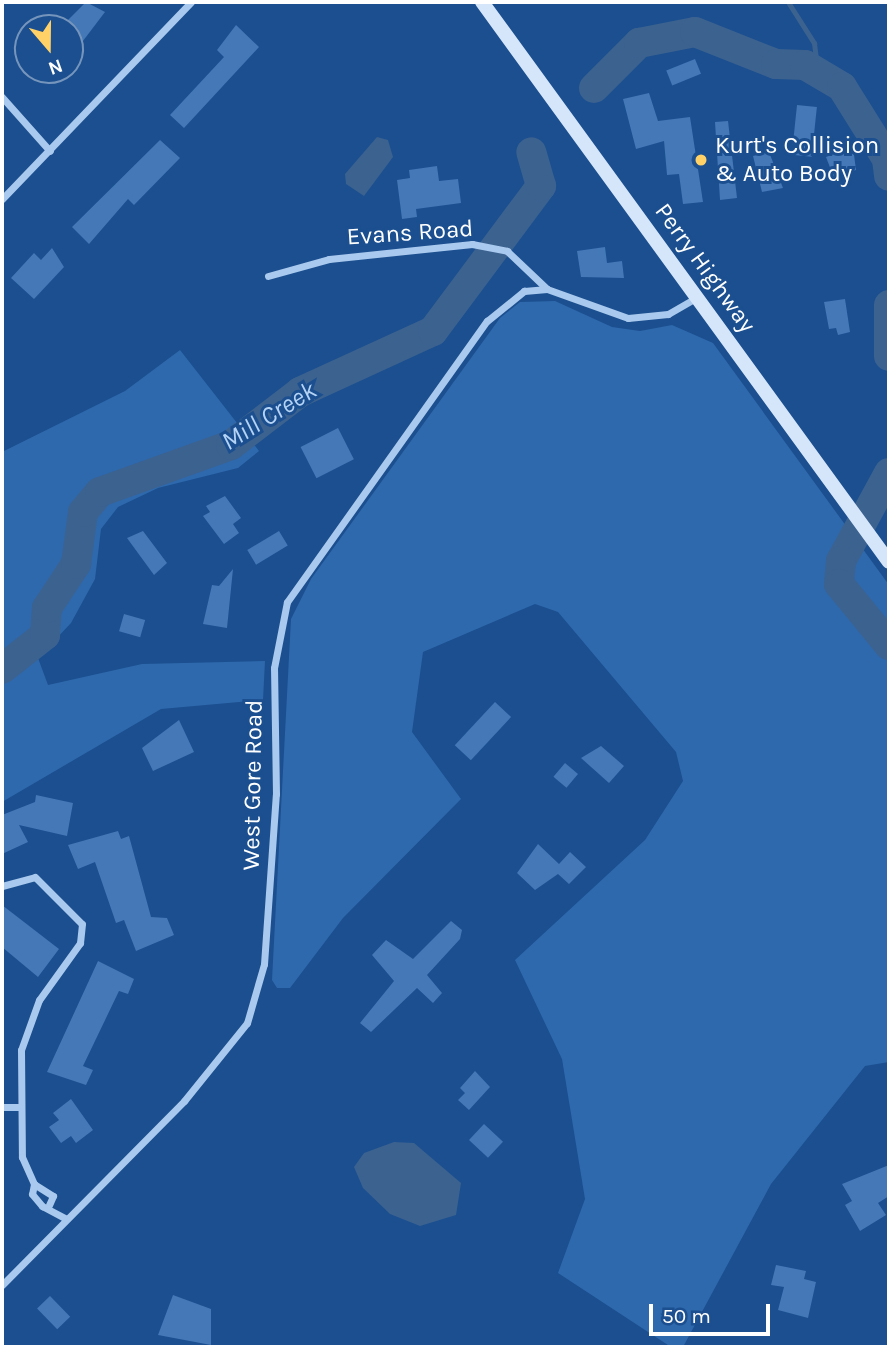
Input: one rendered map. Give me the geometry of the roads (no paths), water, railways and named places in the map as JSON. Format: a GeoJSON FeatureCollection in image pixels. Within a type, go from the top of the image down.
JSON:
{"type":"FeatureCollection","features":[{"type":"Feature","properties":{"kind":"main road","name":"Perry Highway"},"geometry":{"type":"LineString","coordinates":[[482,2],[699,297],[889,562]]}},
{"type":"Feature","properties":{"kind":"street"},"geometry":{"type":"LineString","coordinates":[[2,199],[191,2]]}},
{"type":"Feature","properties":{"kind":"street"},"geometry":{"type":"LineString","coordinates":[[2,97],[50,151]]}},
{"type":"Feature","properties":{"kind":"street","name":"Evans Road"},"geometry":{"type":"LineString","coordinates":[[268,276],[329,259],[472,244],[507,251],[547,289],[639,319],[668,314],[699,297]]}},
{"type":"Feature","properties":{"kind":"street","name":"West Gore Road"},"geometry":{"type":"LineString","coordinates":[[2,1285],[215,1066],[257,1000],[274,841],[274,668],[287,602],[486,321],[524,291],[547,289]]}},
{"type":"Feature","properties":{"kind":"street"},"geometry":{"type":"LineString","coordinates":[[2,887],[35,877],[80,918],[82,934],[29,1027],[19,1107],[22,1157],[34,1184],[53,1196],[50,1205]]}},
{"type":"Feature","properties":{"kind":"street"},"geometry":{"type":"LineString","coordinates":[[2,1107],[19,1107]]}},
{"type":"Feature","properties":{"kind":"street"},"geometry":{"type":"LineString","coordinates":[[34,1184],[32,1194],[42,1206],[50,1205],[66,1219]]}},
{"type":"Feature","properties":{"kind":"waterway","name":"Mill Creek"},"geometry":{"type":"LineString","coordinates":[[788,2],[814,43],[818,75]]}},
{"type":"Feature","properties":{"kind":"waterway","name":"Mill Creek"},"geometry":{"type":"LineString","coordinates":[[594,88],[639,43],[695,32],[776,64],[805,65],[842,87],[887,159],[889,176]]}},
{"type":"Feature","properties":{"kind":"waterway","name":"Mill Creek"},"geometry":{"type":"LineString","coordinates":[[2,669],[45,635],[47,608],[76,564],[83,512],[100,492],[231,445],[300,392],[433,331],[541,186],[531,152]]}},
{"type":"Feature","properties":{"kind":"waterway","name":"Mill Creek"},"geometry":{"type":"LineString","coordinates":[[889,305],[889,356]]}},
{"type":"Feature","properties":{"kind":"waterway","name":"Mill Creek"},"geometry":{"type":"LineString","coordinates":[[889,473],[841,561],[839,584],[889,645]]}},
{"type":"Feature","properties":{"kind":"place","name":"Kurt's Collision & Auto Body"},"geometry":{"type":"Point","coordinates":[701,160]}}]}
